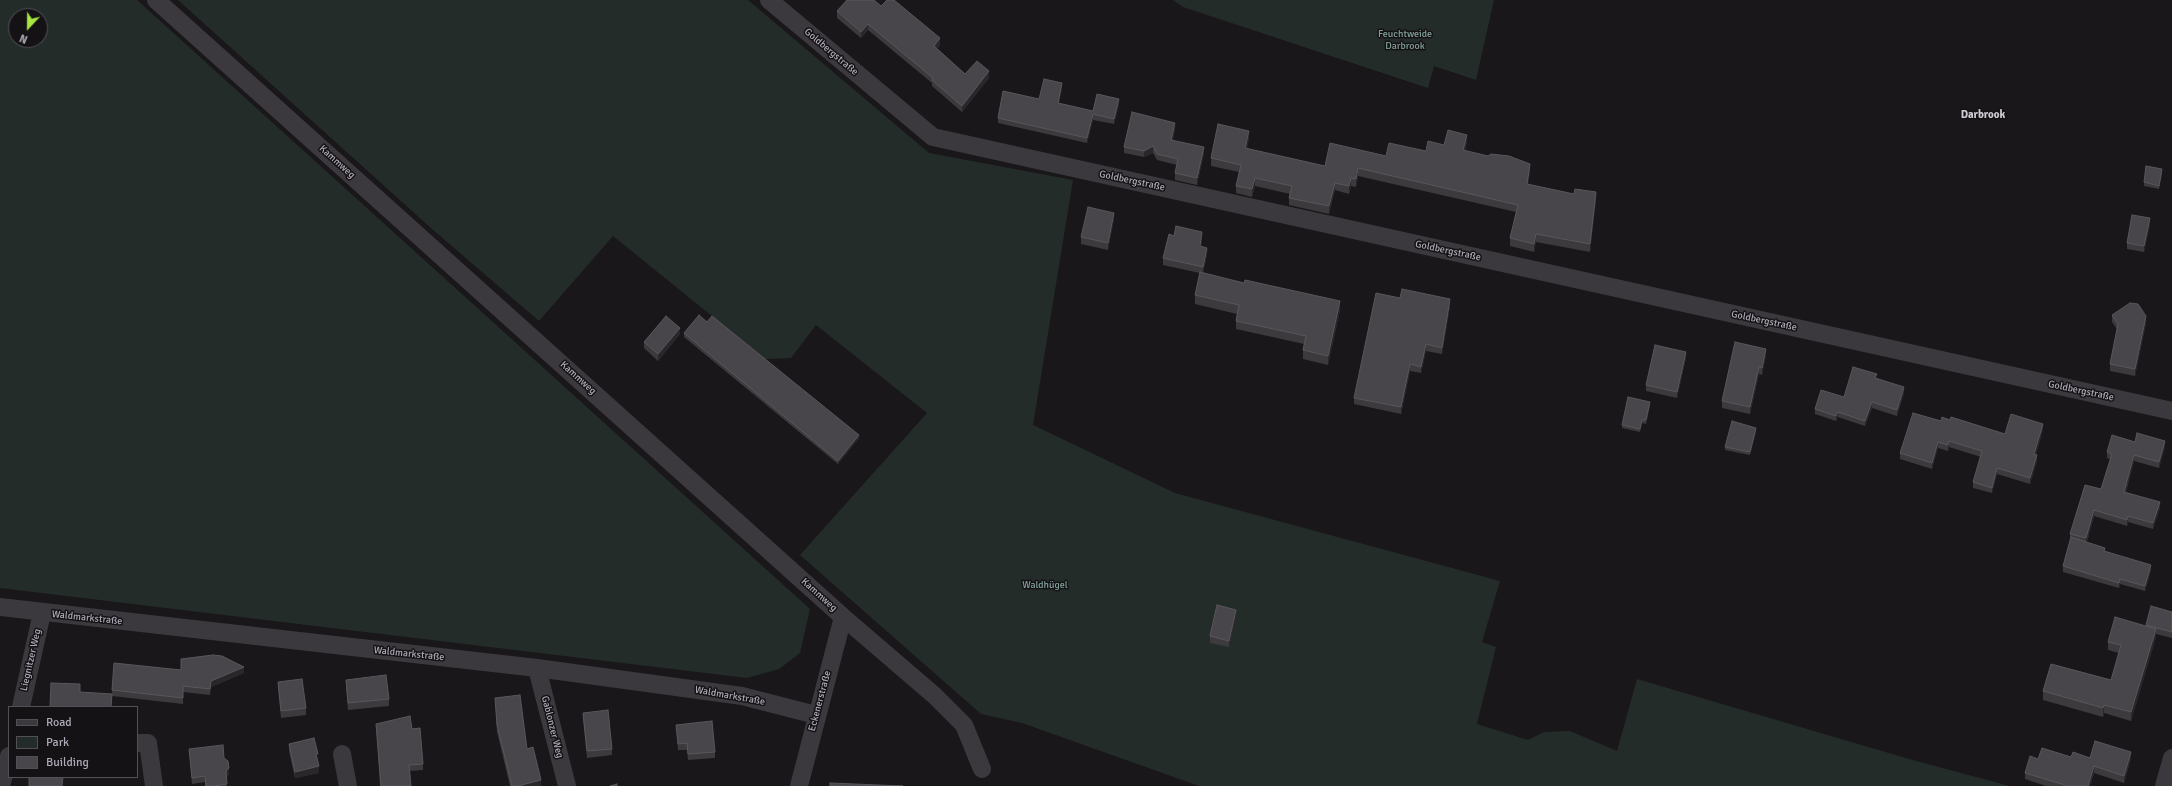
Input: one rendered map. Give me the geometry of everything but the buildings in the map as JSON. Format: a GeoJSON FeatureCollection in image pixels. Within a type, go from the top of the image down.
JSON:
{"type":"FeatureCollection","features":[{"type":"Feature","properties":{"kind":"street","name":"Kammweg"},"geometry":{"type":"LineString","coordinates":[[156,0],[843,617],[934,696],[964,725],[982,769]]}},
{"type":"Feature","properties":{"kind":"street","name":"Goldbergstraße"},"geometry":{"type":"LineString","coordinates":[[769,0],[932,137],[2172,412]]}},
{"type":"Feature","properties":{"kind":"street","name":"Waldmarkstraße"},"geometry":{"type":"LineString","coordinates":[[0,607],[42,613],[537,668],[742,696],[816,715]]}},
{"type":"Feature","properties":{"kind":"street","name":"Liegnitzer Weg"},"geometry":{"type":"LineString","coordinates":[[21,706],[42,613]]}},
{"type":"Feature","properties":{"kind":"street","name":"Eckenerstraße"},"geometry":{"type":"LineString","coordinates":[[799,786],[816,715],[843,617]]}},
{"type":"Feature","properties":{"kind":"street","name":"Gablonzer Weg"},"geometry":{"type":"LineString","coordinates":[[537,668],[566,786]]}},
{"type":"Feature","properties":{"kind":"street"},"geometry":{"type":"LineString","coordinates":[[138,743],[148,744],[154,786]]}},
{"type":"Feature","properties":{"kind":"street"},"geometry":{"type":"LineString","coordinates":[[342,754],[348,786]]}},
{"type":"Feature","properties":{"kind":"street"},"geometry":{"type":"LineString","coordinates":[[2164,786],[2172,758]]}},
{"type":"Feature","properties":{"kind":"street"},"geometry":{"type":"LineString","coordinates":[[1,786],[8,760]]}},
{"type":"Feature","properties":{"kind":"green space"},"geometry":{"type":"Polygon","coordinates":[[[0,0],[137,0],[810,609],[800,653],[779,669],[747,678],[0,588],[0,0]]]}},
{"type":"Feature","properties":{"kind":"green space","name":"Waldhügel"},"geometry":{"type":"Polygon","coordinates":[[[178,0],[748,0],[929,153],[1073,180],[1033,425],[1175,493],[1500,581],[1482,642],[1496,647],[1477,724],[1528,740],[1544,732],[1570,731],[1617,751],[1637,679],[1916,761],[2010,786],[1199,786],[1022,723],[981,714],[800,555],[927,413],[816,325],[791,358],[765,359],[613,236],[539,321],[432,229],[178,0]]]}},
{"type":"Feature","properties":{"kind":"green space","name":"Feuchtweide Darbrook"},"geometry":{"type":"Polygon","coordinates":[[[1173,0],[1494,0],[1476,80],[1434,66],[1428,88],[1183,7],[1173,0]]]}},
{"type":"Feature","properties":{"kind":"district","name":"Darbrook"},"geometry":{"type":"Point","coordinates":[1983,115]}}]}
